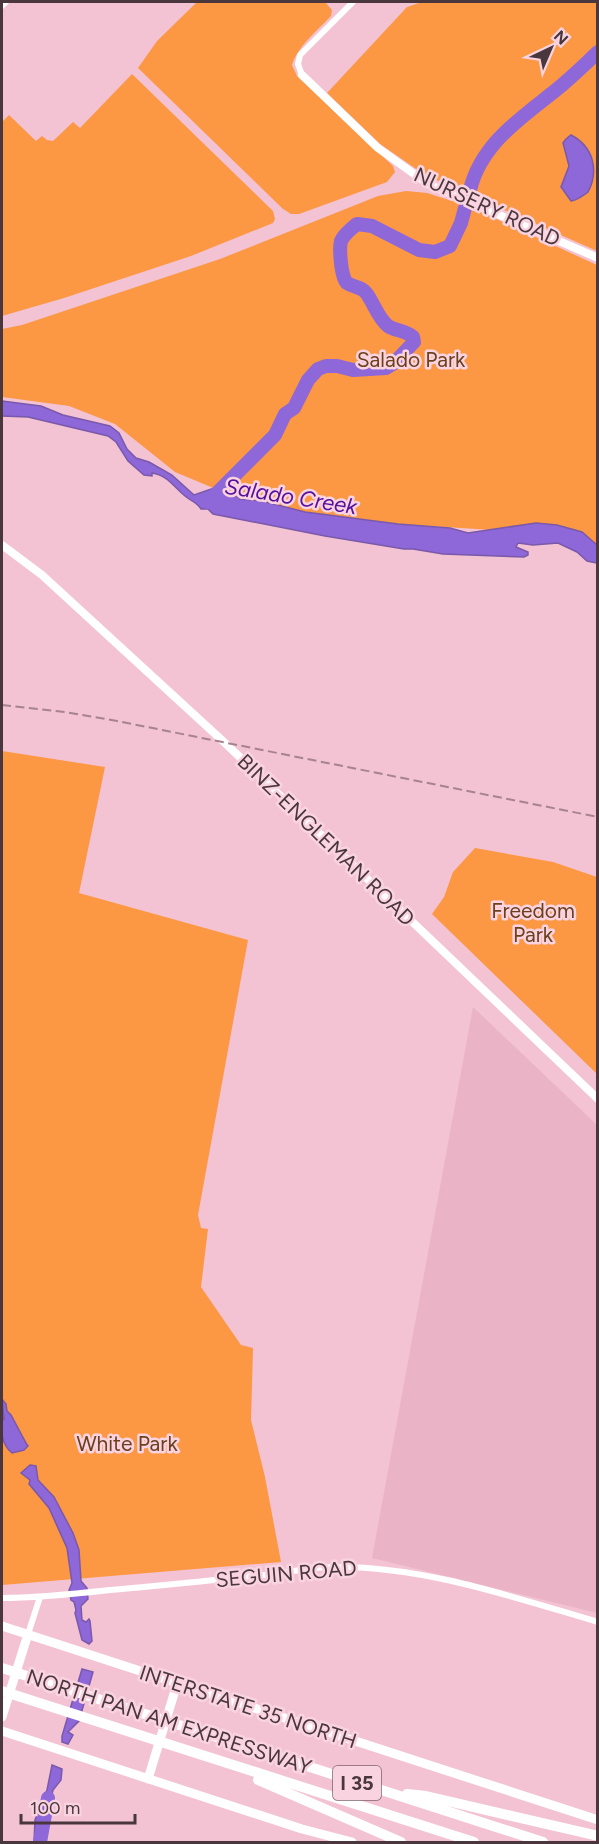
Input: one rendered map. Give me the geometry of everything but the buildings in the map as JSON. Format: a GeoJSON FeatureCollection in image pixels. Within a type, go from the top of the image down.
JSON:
{"type":"FeatureCollection","features":[{"type":"Feature","properties":{"kind":"highway","name":"NORTH PAN AM EXPRESSWAY"},"geometry":{"type":"LineString","coordinates":[[2,1668],[543,1842]]}},
{"type":"Feature","properties":{"kind":"highway","name":"NORTH PAN AM EXPRESSWAY"},"geometry":{"type":"LineString","coordinates":[[2,1691],[474,1842]]}},
{"type":"Feature","properties":{"kind":"highway"},"geometry":{"type":"LineString","coordinates":[[205,1757],[401,1842]]}},
{"type":"Feature","properties":{"kind":"highway"},"geometry":{"type":"LineString","coordinates":[[380,1790],[426,1796],[597,1836]]}},
{"type":"Feature","properties":{"kind":"main road","name":"INTERSTATE 35 NORTH"},"geometry":{"type":"LineString","coordinates":[[2,1626],[597,1820]]}},
{"type":"Feature","properties":{"kind":"main road"},"geometry":{"type":"LineString","coordinates":[[2,1717],[28,1634]]}},
{"type":"Feature","properties":{"kind":"main road"},"geometry":{"type":"LineString","coordinates":[[148,1779],[177,1683]]}},
{"type":"Feature","properties":{"kind":"main road"},"geometry":{"type":"LineString","coordinates":[[2,1731],[302,1829],[352,1842]]}},
{"type":"Feature","properties":{"kind":"street"},"geometry":{"type":"LineString","coordinates":[[2,6],[6,2]]}},
{"type":"Feature","properties":{"kind":"street"},"geometry":{"type":"LineString","coordinates":[[302,75],[298,64],[300,55],[353,2]]}},
{"type":"Feature","properties":{"kind":"street","name":"NURSERY ROAD"},"geometry":{"type":"LineString","coordinates":[[302,75],[378,148],[428,184],[597,258]]}},
{"type":"Feature","properties":{"kind":"street","name":"BINZ-ENGLEMAN ROAD"},"geometry":{"type":"LineString","coordinates":[[2,545],[27,562],[225,743],[597,1098]]}},
{"type":"Feature","properties":{"kind":"street","name":"SEGUIN ROAD"},"geometry":{"type":"LineString","coordinates":[[2,1598],[95,1592],[268,1575],[310,1568],[366,1568],[393,1570],[454,1582],[597,1622]]}},
{"type":"Feature","properties":{"kind":"street"},"geometry":{"type":"LineString","coordinates":[[28,1634],[40,1597]]}},
{"type":"Feature","properties":{"kind":"shaded area"},"geometry":{"type":"Polygon","coordinates":[[[571,135],[585,146],[594,168],[588,192],[571,201],[561,187],[569,166],[563,143],[571,135]]]}},
{"type":"Feature","properties":{"kind":"shaded area"},"geometry":{"type":"Polygon","coordinates":[[[2,401],[41,406],[63,415],[110,426],[119,433],[127,449],[136,458],[149,462],[172,475],[194,495],[217,487],[229,491],[240,499],[262,501],[305,512],[450,528],[468,533],[536,523],[557,525],[582,532],[597,545],[597,563],[587,561],[577,552],[558,543],[533,545],[518,543],[516,547],[528,552],[528,555],[524,557],[443,554],[325,536],[213,514],[208,509],[201,509],[162,476],[152,473],[152,476],[144,475],[128,461],[116,442],[108,436],[28,417],[2,416],[2,401]]]}},
{"type":"Feature","properties":{"kind":"shaded area"},"geometry":{"type":"Polygon","coordinates":[[[473,1007],[597,1125],[597,1613],[372,1558],[473,1007]]]}},
{"type":"Feature","properties":{"kind":"shaded area"},"geometry":{"type":"Polygon","coordinates":[[[2,1399],[28,1446],[24,1450],[12,1453],[2,1437],[2,1417],[4,1420],[2,1399]]]}},
{"type":"Feature","properties":{"kind":"shaded area"},"geometry":{"type":"Polygon","coordinates":[[[30,1465],[36,1466],[38,1480],[54,1497],[73,1533],[79,1550],[81,1581],[87,1588],[88,1599],[81,1606],[82,1620],[86,1622],[89,1619],[90,1621],[92,1641],[89,1644],[82,1640],[74,1602],[71,1600],[69,1590],[72,1583],[67,1548],[49,1508],[29,1484],[30,1480],[21,1473],[30,1465]]]}},
{"type":"Feature","properties":{"kind":"shaded area"},"geometry":{"type":"Polygon","coordinates":[[[82,1669],[93,1672],[79,1721],[68,1732],[73,1735],[68,1744],[62,1742],[62,1736],[82,1669]]]}},
{"type":"Feature","properties":{"kind":"shaded area"},"geometry":{"type":"Polygon","coordinates":[[[52,1765],[62,1769],[61,1780],[53,1790],[48,1810],[42,1820],[42,1842],[34,1842],[35,1820],[47,1790],[52,1765]]]}},
{"type":"Feature","properties":{"kind":"green space"},"geometry":{"type":"Polygon","coordinates":[[[197,2],[325,2],[332,10],[331,16],[303,45],[292,65],[297,76],[393,166],[395,172],[387,182],[299,214],[291,214],[283,209],[138,68],[157,41],[197,2]]]}},
{"type":"Feature","properties":{"kind":"green space"},"geometry":{"type":"Polygon","coordinates":[[[422,2],[597,2],[597,251],[425,175],[380,144],[327,93],[407,7],[422,2]]]}},
{"type":"Feature","properties":{"kind":"green space"},"geometry":{"type":"Polygon","coordinates":[[[132,74],[273,211],[275,219],[273,223],[191,256],[2,316],[2,122],[9,115],[36,141],[42,136],[53,141],[73,122],[80,128],[132,74]]]}},
{"type":"Feature","properties":{"kind":"green space","name":"Salado Park"},"geometry":{"type":"Polygon","coordinates":[[[406,191],[427,193],[468,206],[597,265],[597,545],[582,532],[536,523],[492,530],[398,524],[305,512],[218,490],[175,472],[115,424],[69,406],[2,397],[2,329],[22,325],[220,259],[378,196],[406,191]]]}},
{"type":"Feature","properties":{"kind":"green space","name":"White Park"},"geometry":{"type":"Polygon","coordinates":[[[2,751],[105,767],[79,893],[248,940],[198,1215],[201,1228],[208,1229],[201,1287],[241,1345],[253,1348],[251,1420],[265,1477],[281,1562],[2,1585],[2,751]]]}},
{"type":"Feature","properties":{"kind":"green space","name":"Freedom Park"},"geometry":{"type":"Polygon","coordinates":[[[475,848],[553,862],[597,877],[597,1074],[432,914],[444,897],[453,872],[475,848]]]}},
{"type":"Feature","properties":{"kind":"waterway"},"geometry":{"type":"LineString","coordinates":[[470,190],[483,159],[504,133],[598,52]]}},
{"type":"Feature","properties":{"kind":"waterway"},"geometry":{"type":"LineString","coordinates":[[208,502],[275,435],[285,414],[294,408],[308,380],[318,369],[326,366],[353,370],[386,368],[414,342],[410,335],[388,326],[381,319],[365,291],[350,285],[345,280],[340,250],[341,241],[346,234],[357,224],[372,226],[419,250],[435,252],[450,246],[465,208]]}},
{"type":"Feature","properties":{"kind":"waterway","name":"Salado Creek"},"geometry":{"type":"LineString","coordinates":[[40,1842],[48,1798]]}},
{"type":"Feature","properties":{"kind":"railway"},"geometry":{"type":"LineString","coordinates":[[2,705],[117,721],[598,817]]}}]}
